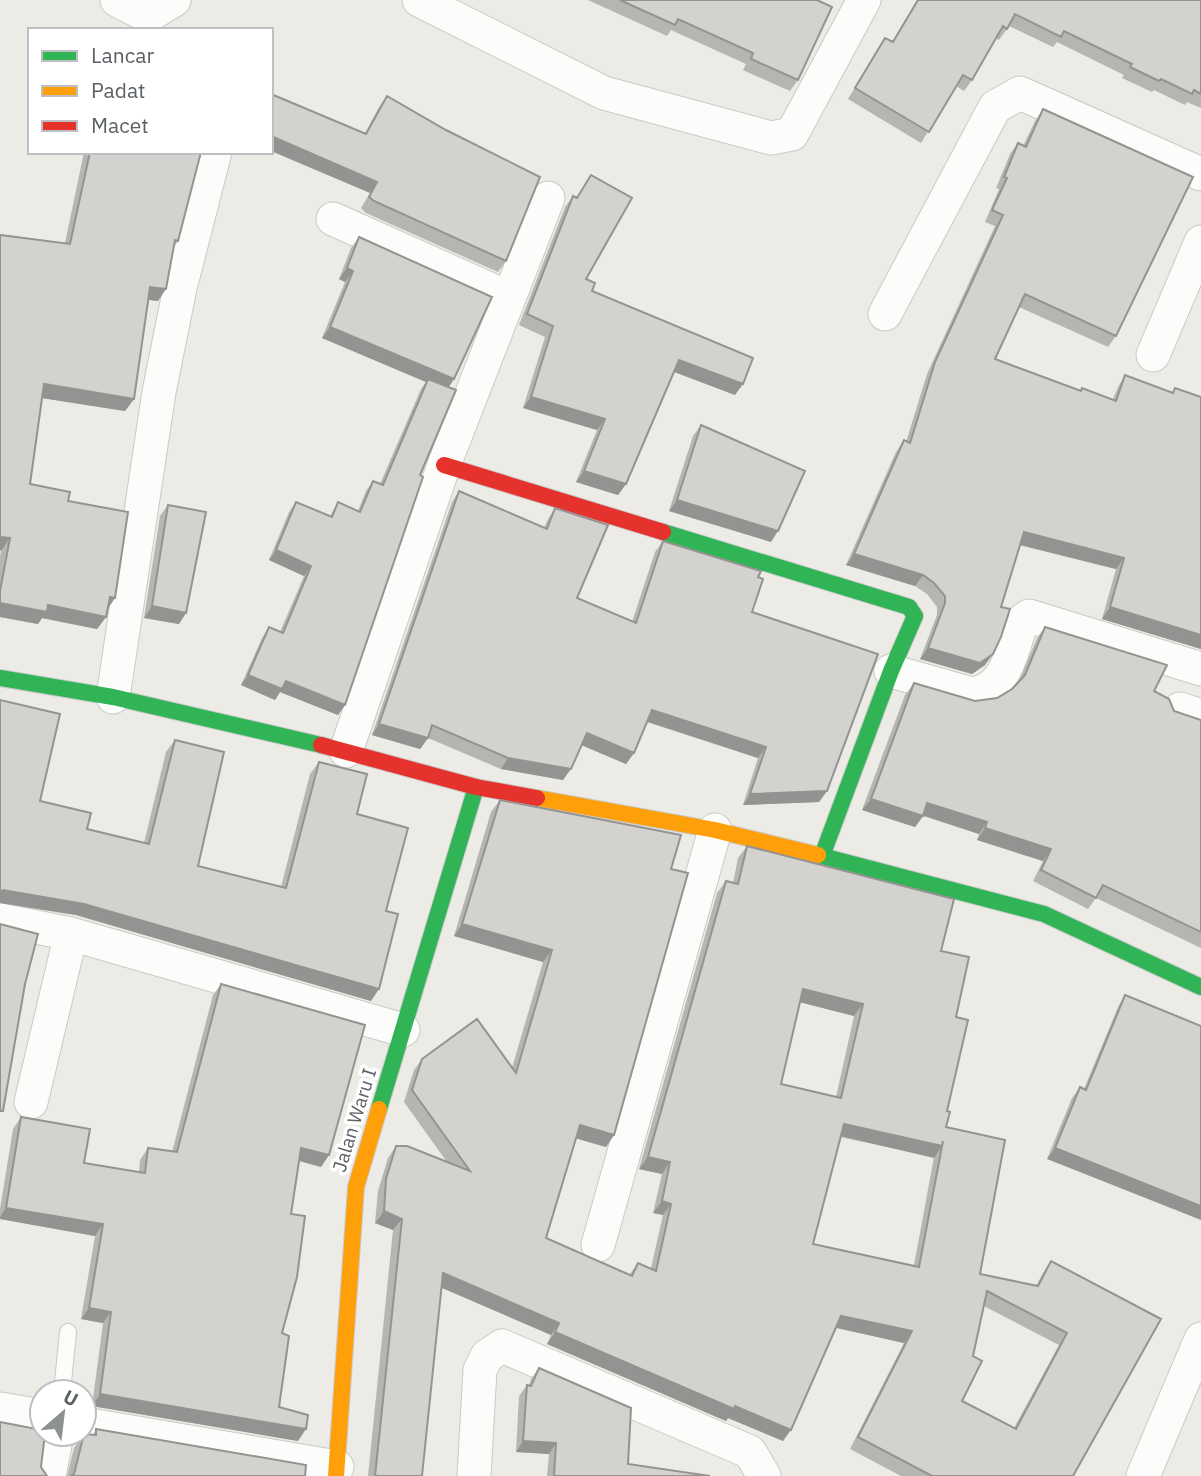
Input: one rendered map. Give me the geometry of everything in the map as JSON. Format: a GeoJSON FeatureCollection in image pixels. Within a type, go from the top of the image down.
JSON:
{"type":"FeatureCollection","features":[{"type":"Feature","properties":{"kind":"street"},"geometry":{"type":"LineString","coordinates":[[117,0],[148,16],[174,0]]}},
{"type":"Feature","properties":{"kind":"street"},"geometry":{"type":"LineString","coordinates":[[419,0],[604,93],[771,138],[792,134],[864,0]]}},
{"type":"Feature","properties":{"kind":"street"},"geometry":{"type":"LineString","coordinates":[[885,314],[995,107],[1020,93],[1201,174]]}},
{"type":"Feature","properties":{"kind":"street"},"geometry":{"type":"LineString","coordinates":[[113,697],[159,392],[180,288],[214,154]]}},
{"type":"Feature","properties":{"kind":"street"},"geometry":{"type":"LineString","coordinates":[[345,751],[444,465],[507,297],[548,198]]}},
{"type":"Feature","properties":{"kind":"street"},"geometry":{"type":"LineString","coordinates":[[333,219],[507,297]]}},
{"type":"Feature","properties":{"kind":"street"},"geometry":{"type":"LineString","coordinates":[[1153,355],[1201,242]]}},
{"type":"Feature","properties":{"kind":"street"},"geometry":{"type":"LineString","coordinates":[[444,465],[909,607],[915,616],[891,671],[822,856]]}},
{"type":"Feature","properties":{"kind":"street"},"geometry":{"type":"LineString","coordinates":[[891,671],[972,694],[985,692],[998,683],[1022,621],[1029,616],[1201,669]]}},
{"type":"Feature","properties":{"kind":"street"},"geometry":{"type":"LineString","coordinates":[[0,678],[113,697],[345,751],[476,787],[715,830],[822,856],[1044,914],[1201,987]]}},
{"type":"Feature","properties":{"kind":"street","name":"Jalan Waru I"},"geometry":{"type":"LineString","coordinates":[[336,1472],[356,1187],[476,787]]}},
{"type":"Feature","properties":{"kind":"street"},"geometry":{"type":"LineString","coordinates":[[598,1245],[715,830]]}},
{"type":"Feature","properties":{"kind":"street"},"geometry":{"type":"LineString","coordinates":[[0,920],[71,934],[403,1030]]}},
{"type":"Feature","properties":{"kind":"street"},"geometry":{"type":"LineString","coordinates":[[31,1102],[71,934]]}},
{"type":"Feature","properties":{"kind":"street"},"geometry":{"type":"LineString","coordinates":[[1143,1476],[1201,1339]]}},
{"type":"Feature","properties":{"kind":"street"},"geometry":{"type":"LineString","coordinates":[[474,1476],[480,1370],[487,1356],[502,1346],[750,1452],[764,1476]]}},
{"type":"Feature","properties":{"kind":"street"},"geometry":{"type":"LineString","coordinates":[[0,1409],[28,1414]]}},
{"type":"Feature","properties":{"kind":"street"},"geometry":{"type":"LineString","coordinates":[[98,1427],[336,1472]]}},
{"type":"Feature","properties":{"kind":"street"},"geometry":{"type":"LineString","coordinates":[[49,1476],[54,1448]]}},
{"type":"Feature","properties":{"kind":"lane"},"geometry":{"type":"LineString","coordinates":[[63,1378],[68,1332]]}},
{"type":"Feature","properties":{"kind":"building"},"geometry":{"type":"Polygon","coordinates":[[[620,0],[817,0],[832,7],[798,80],[751,59],[753,53],[678,19],[675,25],[620,0]]]}},
{"type":"Feature","properties":{"kind":"building"},"geometry":{"type":"Polygon","coordinates":[[[918,0],[1201,0],[1201,94],[1194,90],[1192,94],[1161,79],[1159,81],[1130,67],[1132,64],[1064,31],[1061,37],[1015,14],[1007,29],[1003,26],[972,80],[963,75],[929,132],[855,88],[885,38],[893,42],[918,0]]]}},
{"type":"Feature","properties":{"kind":"building"},"geometry":{"type":"Polygon","coordinates":[[[273,95],[366,134],[387,96],[446,130],[540,177],[506,261],[374,201],[369,197],[377,182],[273,137],[273,95]]]}},
{"type":"Feature","properties":{"kind":"building"},"geometry":{"type":"Polygon","coordinates":[[[1043,109],[1193,177],[1116,336],[1025,294],[995,359],[1116,401],[1125,375],[1173,393],[1175,388],[1201,397],[1201,635],[1110,607],[1124,558],[1024,532],[1001,607],[1010,609],[1001,637],[993,654],[980,663],[928,648],[945,603],[945,596],[934,583],[923,575],[854,554],[904,440],[910,443],[935,362],[1003,215],[992,210],[1007,178],[1004,177],[1018,143],[1026,147],[1043,109]]]}},
{"type":"Feature","properties":{"kind":"building"},"geometry":{"type":"Polygon","coordinates":[[[90,154],[200,154],[178,241],[175,240],[166,289],[150,287],[134,399],[44,384],[30,484],[70,492],[68,501],[128,512],[115,598],[110,597],[106,617],[48,605],[47,612],[0,603],[10,538],[0,537],[0,235],[70,244],[90,154]]]}},
{"type":"Feature","properties":{"kind":"building"},"geometry":{"type":"Polygon","coordinates":[[[591,175],[632,198],[586,279],[595,283],[592,291],[753,358],[743,384],[679,360],[626,484],[584,471],[605,419],[531,397],[553,326],[527,314],[573,196],[577,198],[591,175]]]}},
{"type":"Feature","properties":{"kind":"building"},"geometry":{"type":"Polygon","coordinates":[[[359,237],[492,297],[454,379],[330,327],[353,271],[347,268],[359,237]]]}},
{"type":"Feature","properties":{"kind":"building"},"geometry":{"type":"Polygon","coordinates":[[[428,379],[456,390],[420,475],[423,477],[345,705],[286,681],[282,689],[248,675],[269,627],[283,633],[311,566],[276,550],[296,502],[332,517],[338,502],[360,512],[373,481],[383,485],[428,379]]]}},
{"type":"Feature","properties":{"kind":"building"},"geometry":{"type":"Polygon","coordinates":[[[701,425],[805,471],[778,531],[677,500],[701,425]]]}},
{"type":"Feature","properties":{"kind":"building"},"geometry":{"type":"Polygon","coordinates":[[[459,491],[547,529],[555,508],[608,525],[577,598],[636,623],[663,541],[761,571],[758,577],[763,579],[752,612],[878,654],[827,791],[750,794],[766,747],[652,710],[634,753],[587,733],[571,769],[508,758],[432,725],[428,738],[379,724],[459,491]]]}},
{"type":"Feature","properties":{"kind":"building"},"geometry":{"type":"Polygon","coordinates":[[[168,505],[206,512],[186,613],[152,606],[168,505]]]}},
{"type":"Feature","properties":{"kind":"building"},"geometry":{"type":"Polygon","coordinates":[[[1045,627],[1167,665],[1154,691],[1169,699],[1174,711],[1201,720],[1201,932],[1103,885],[1096,898],[1041,870],[1051,849],[985,828],[987,822],[927,803],[923,816],[871,799],[914,683],[975,701],[997,698],[1012,689],[1025,675],[1045,627]]]}},
{"type":"Feature","properties":{"kind":"building"},"geometry":{"type":"Polygon","coordinates":[[[0,700],[60,714],[40,801],[91,813],[87,829],[149,844],[175,740],[224,752],[198,866],[286,888],[319,762],[367,774],[357,814],[408,828],[386,911],[398,914],[379,989],[84,904],[3,890],[0,892],[0,700]]]}},
{"type":"Feature","properties":{"kind":"building"},"geometry":{"type":"Polygon","coordinates":[[[500,800],[681,835],[671,869],[688,873],[614,1135],[580,1125],[546,1238],[632,1276],[638,1263],[656,1271],[671,1204],[662,1201],[670,1162],[648,1157],[726,881],[738,884],[747,846],[954,899],[941,951],[969,957],[956,1017],[968,1020],[947,1111],[950,1112],[946,1127],[1005,1140],[980,1274],[1038,1286],[1051,1261],[1161,1319],[1073,1476],[932,1476],[858,1437],[912,1331],[841,1316],[791,1430],[735,1406],[734,1409],[555,1332],[559,1323],[443,1273],[422,1476],[375,1476],[402,1219],[384,1211],[386,1179],[396,1146],[407,1146],[470,1171],[412,1090],[422,1059],[477,1019],[516,1073],[552,950],[462,924],[500,800]],[[803,989],[781,1084],[841,1098],[863,1004],[803,989]],[[844,1124],[813,1244],[919,1267],[943,1141],[942,1146],[844,1124]],[[987,1291],[973,1356],[982,1361],[962,1401],[1016,1429],[1067,1333],[987,1291]]]}},
{"type":"Feature","properties":{"kind":"building"},"geometry":{"type":"Polygon","coordinates":[[[0,924],[38,934],[25,984],[3,1111],[0,1111],[0,924]]]}},
{"type":"Feature","properties":{"kind":"building"},"geometry":{"type":"Polygon","coordinates":[[[221,984],[365,1025],[329,1155],[301,1148],[291,1214],[305,1216],[297,1277],[282,1333],[289,1336],[279,1407],[308,1415],[306,1429],[100,1394],[111,1312],[89,1308],[103,1224],[6,1208],[21,1117],[90,1129],[84,1163],[145,1173],[148,1148],[177,1152],[221,984]]]}},
{"type":"Feature","properties":{"kind":"building"},"geometry":{"type":"Polygon","coordinates":[[[1125,995],[1201,1026],[1201,1206],[1055,1148],[1080,1087],[1086,1090],[1125,995]]]}},
{"type":"Feature","properties":{"kind":"building"},"geometry":{"type":"Polygon","coordinates":[[[539,1368],[631,1408],[628,1464],[710,1476],[554,1476],[556,1443],[523,1441],[527,1385],[531,1386],[539,1368]]]}},
{"type":"Feature","properties":{"kind":"building"},"geometry":{"type":"Polygon","coordinates":[[[0,1422],[28,1427],[28,1448],[43,1448],[41,1467],[47,1476],[0,1476],[0,1422]]]}},
{"type":"Feature","properties":{"kind":"building"},"geometry":{"type":"Polygon","coordinates":[[[98,1429],[306,1465],[305,1476],[71,1476],[74,1474],[80,1448],[98,1448],[98,1429]]]}},
{"type":"Feature","properties":{"kind":"traffic: fast"},"geometry":{"type":"LineString","coordinates":[[663,532],[909,607],[915,616],[891,671],[822,856]]}},
{"type":"Feature","properties":{"kind":"traffic: fast"},"geometry":{"type":"LineString","coordinates":[[0,678],[113,697],[321,745]]}},
{"type":"Feature","properties":{"kind":"traffic: fast"},"geometry":{"type":"LineString","coordinates":[[379,1109],[476,787]]}},
{"type":"Feature","properties":{"kind":"traffic: fast"},"geometry":{"type":"LineString","coordinates":[[818,855],[1044,914],[1201,987]]}},
{"type":"Feature","properties":{"kind":"traffic: slow"},"geometry":{"type":"LineString","coordinates":[[537,798],[715,830],[818,855]]}},
{"type":"Feature","properties":{"kind":"traffic: slow"},"geometry":{"type":"LineString","coordinates":[[336,1476],[356,1187],[379,1109]]}},
{"type":"Feature","properties":{"kind":"traffic: jam"},"geometry":{"type":"LineString","coordinates":[[444,465],[663,532]]}},
{"type":"Feature","properties":{"kind":"traffic: jam"},"geometry":{"type":"LineString","coordinates":[[321,745],[476,787],[537,798]]}}]}
